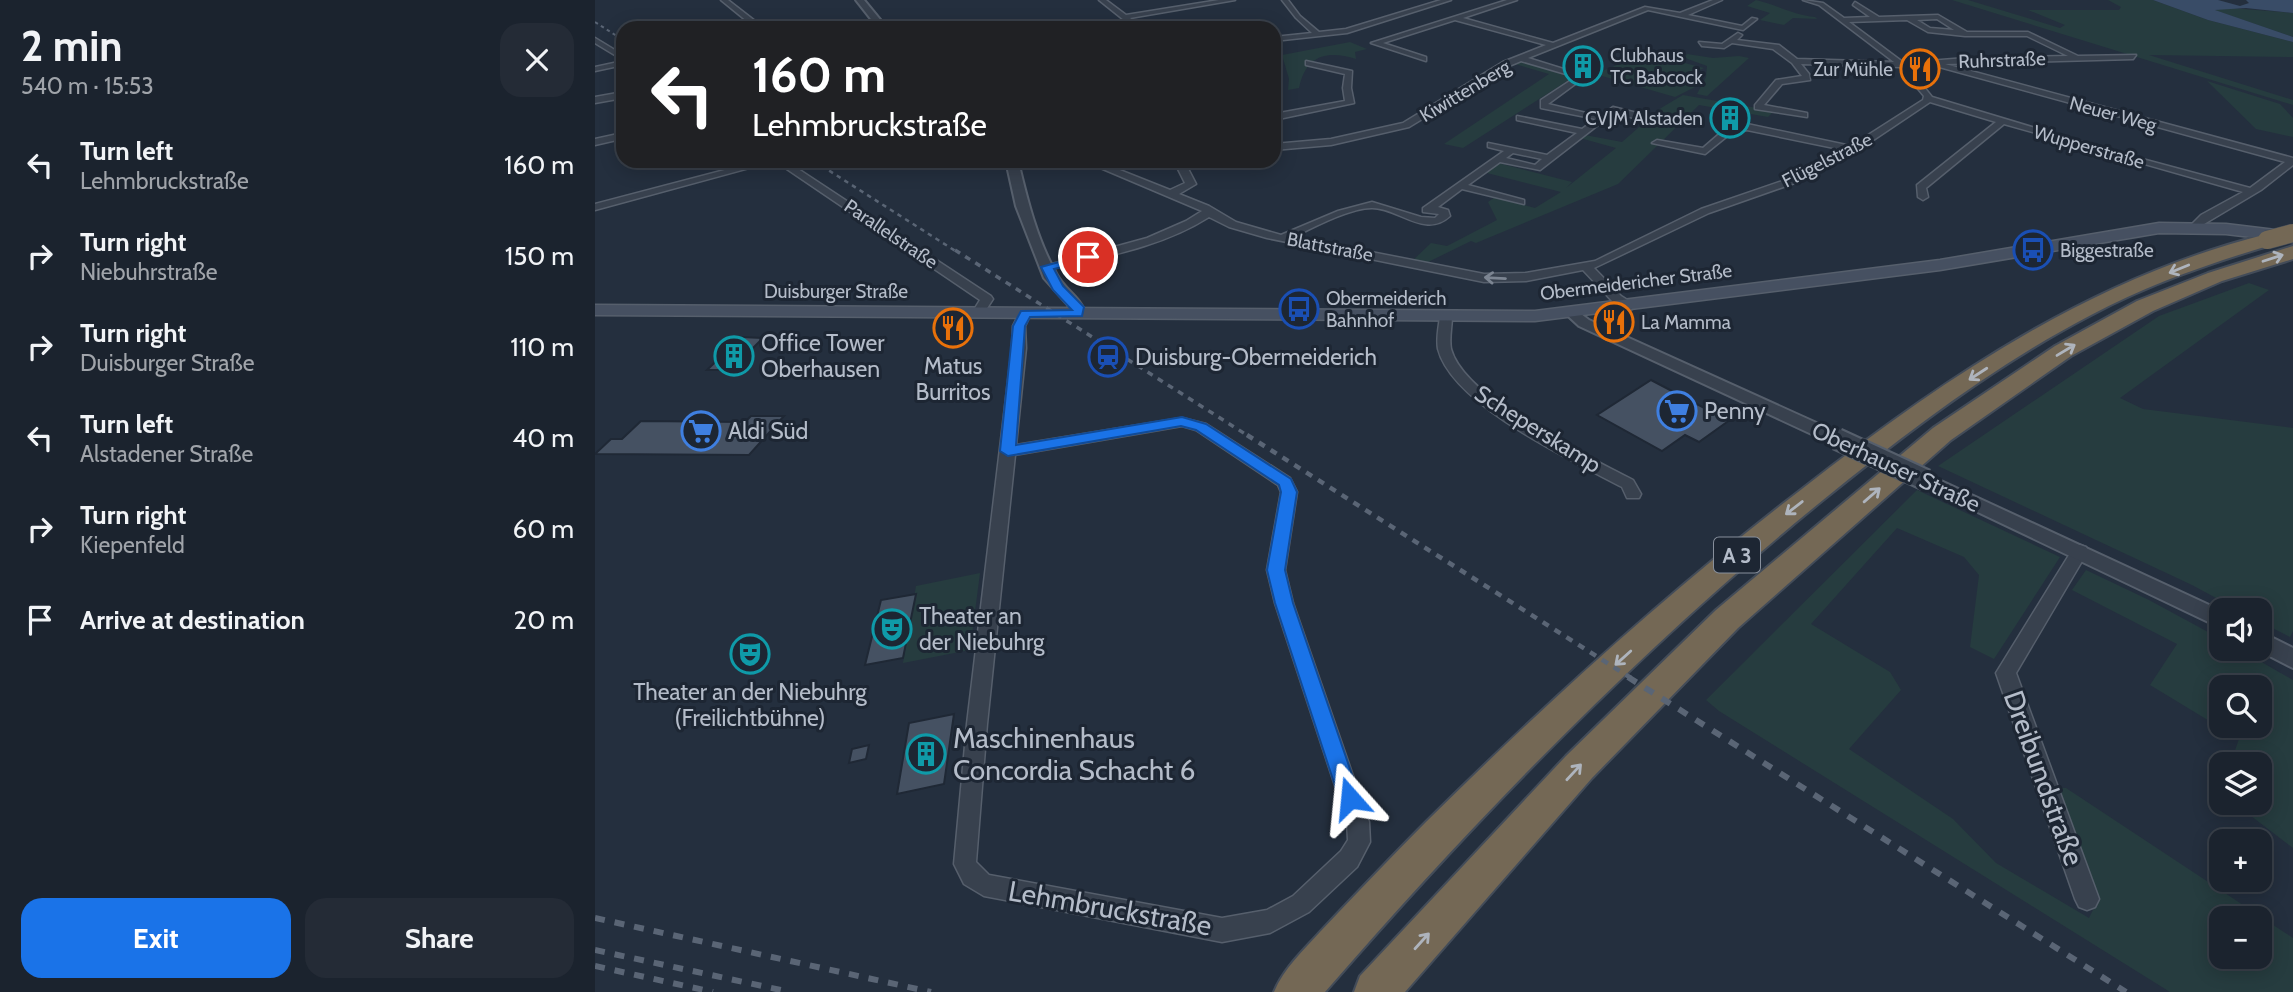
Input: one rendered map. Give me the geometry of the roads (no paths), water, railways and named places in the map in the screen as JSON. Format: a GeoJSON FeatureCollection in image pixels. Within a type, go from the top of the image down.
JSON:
{"type":"FeatureCollection","features":[{"type":"Feature","properties":{"kind":"highway","name":"A 3"},"geometry":{"type":"LineString","coordinates":[[1296,992],[1335,947],[1537,736],[1765,530],[1917,413],[2036,336],[2119,292],[2197,261],[2286,240]]}},
{"type":"Feature","properties":{"kind":"highway","name":"A 3"},"geometry":{"type":"LineString","coordinates":[[1376,992],[1579,767],[1727,619],[1942,434],[2063,351],[2145,306],[2215,277],[2286,240]]}},
{"type":"Feature","properties":{"kind":"main road","name":"Obermeidericher Straße"},"geometry":{"type":"LineString","coordinates":[[1078,314],[1446,316],[1573,313],[1940,265],[2159,228],[2194,227],[2286,240]]}},
{"type":"Feature","properties":{"kind":"main road","name":"Duisburger Straße"},"geometry":{"type":"LineString","coordinates":[[595,310],[1078,314]]}},
{"type":"Feature","properties":{"kind":"street"},"geometry":{"type":"LineString","coordinates":[[725,0],[752,21]]}},
{"type":"Feature","properties":{"kind":"street"},"geometry":{"type":"LineString","coordinates":[[860,0],[877,21]]}},
{"type":"Feature","properties":{"kind":"street"},"geometry":{"type":"LineString","coordinates":[[1102,0],[1130,21]]}},
{"type":"Feature","properties":{"kind":"street"},"geometry":{"type":"LineString","coordinates":[[1125,17],[1232,0]]}},
{"type":"Feature","properties":{"kind":"street"},"geometry":{"type":"LineString","coordinates":[[1285,0],[1298,17],[1316,32]]}},
{"type":"Feature","properties":{"kind":"street"},"geometry":{"type":"LineString","coordinates":[[1409,0],[1430,5]]}},
{"type":"Feature","properties":{"kind":"street"},"geometry":{"type":"LineString","coordinates":[[1423,59],[1375,43],[1514,0]]}},
{"type":"Feature","properties":{"kind":"street"},"geometry":{"type":"LineString","coordinates":[[1681,15],[1719,0]]}},
{"type":"Feature","properties":{"kind":"street"},"geometry":{"type":"LineString","coordinates":[[1810,0],[1902,65],[1928,99]]}},
{"type":"Feature","properties":{"kind":"street"},"geometry":{"type":"LineString","coordinates":[[1281,38],[1316,32],[1346,31],[1445,1],[1480,12]]}},
{"type":"Feature","properties":{"kind":"street"},"geometry":{"type":"LineString","coordinates":[[1855,4],[1878,20]]}},
{"type":"Feature","properties":{"kind":"street","name":"Kiwittenberg"},"geometry":{"type":"LineString","coordinates":[[1281,147],[1331,142],[1408,124],[1506,64],[1553,45],[1649,8],[1681,15]]}},
{"type":"Feature","properties":{"kind":"street"},"geometry":{"type":"LineString","coordinates":[[1681,15],[1743,28]]}},
{"type":"Feature","properties":{"kind":"street"},"geometry":{"type":"LineString","coordinates":[[1841,20],[1935,15],[1965,34]]}},
{"type":"Feature","properties":{"kind":"street"},"geometry":{"type":"LineString","coordinates":[[1909,18],[1942,41]]}},
{"type":"Feature","properties":{"kind":"street"},"geometry":{"type":"LineString","coordinates":[[1458,19],[1553,45]]}},
{"type":"Feature","properties":{"kind":"street"},"geometry":{"type":"LineString","coordinates":[[1702,44],[1721,46],[1731,41],[1754,19]]}},
{"type":"Feature","properties":{"kind":"street"},"geometry":{"type":"LineString","coordinates":[[1929,31],[1965,34],[2026,33],[2076,58]]}},
{"type":"Feature","properties":{"kind":"street"},"geometry":{"type":"LineString","coordinates":[[595,40],[616,56]]}},
{"type":"Feature","properties":{"kind":"street"},"geometry":{"type":"LineString","coordinates":[[1731,41],[1775,47],[1801,65],[1807,78],[1779,82],[1758,107],[1804,115]]}},
{"type":"Feature","properties":{"kind":"street","name":"Ruhrstraße"},"geometry":{"type":"LineString","coordinates":[[1793,61],[1902,65],[2129,57]]}},
{"type":"Feature","properties":{"kind":"street"},"geometry":{"type":"LineString","coordinates":[[1521,58],[1582,76],[1543,103],[1603,118]]}},
{"type":"Feature","properties":{"kind":"street"},"geometry":{"type":"LineString","coordinates":[[595,69],[616,63]]}},
{"type":"Feature","properties":{"kind":"street"},"geometry":{"type":"LineString","coordinates":[[1281,116],[1350,103],[1347,88],[1349,73],[1309,63]]}},
{"type":"Feature","properties":{"kind":"street","name":"Neuer Weg"},"geometry":{"type":"LineString","coordinates":[[1933,63],[2293,161]]}},
{"type":"Feature","properties":{"kind":"street"},"geometry":{"type":"LineString","coordinates":[[595,100],[616,96]]}},
{"type":"Feature","properties":{"kind":"street","name":"Wupperstraße"},"geometry":{"type":"LineString","coordinates":[[1928,99],[2001,122],[2251,191]]}},
{"type":"Feature","properties":{"kind":"street","name":"Flügelstraße"},"geometry":{"type":"LineString","coordinates":[[1587,266],[1605,262],[1709,209],[1800,178],[1851,149],[1928,99]]}},
{"type":"Feature","properties":{"kind":"street"},"geometry":{"type":"LineString","coordinates":[[1578,113],[1589,106],[1634,115]]}},
{"type":"Feature","properties":{"kind":"street"},"geometry":{"type":"LineString","coordinates":[[1498,159],[1537,168],[1613,110]]}},
{"type":"Feature","properties":{"kind":"street"},"geometry":{"type":"LineString","coordinates":[[1520,118],[1583,132]]}},
{"type":"Feature","properties":{"kind":"street"},"geometry":{"type":"LineString","coordinates":[[1923,197],[1921,187],[2001,122]]}},
{"type":"Feature","properties":{"kind":"street"},"geometry":{"type":"LineString","coordinates":[[1657,143],[1705,151],[1728,131],[1747,128],[1851,149]]}},
{"type":"Feature","properties":{"kind":"street"},"geometry":{"type":"LineString","coordinates":[[595,142],[616,137]]}},
{"type":"Feature","properties":{"kind":"street"},"geometry":{"type":"LineString","coordinates":[[1281,140],[1290,146]]}},
{"type":"Feature","properties":{"kind":"street"},"geometry":{"type":"LineString","coordinates":[[1491,145],[1549,158]]}},
{"type":"Feature","properties":{"kind":"street"},"geometry":{"type":"LineString","coordinates":[[1416,217],[1512,149]]}},
{"type":"Feature","properties":{"kind":"street"},"geometry":{"type":"LineString","coordinates":[[2194,227],[2205,216],[2241,199],[2293,161]]}},
{"type":"Feature","properties":{"kind":"street"},"geometry":{"type":"LineString","coordinates":[[595,207],[743,168]]}},
{"type":"Feature","properties":{"kind":"street","name":"Parallelstraße"},"geometry":{"type":"LineString","coordinates":[[790,168],[987,299],[978,313]]}},
{"type":"Feature","properties":{"kind":"street"},"geometry":{"type":"LineString","coordinates":[[1014,168],[1022,206],[1047,267],[1058,288],[1078,307],[1078,314]]}},
{"type":"Feature","properties":{"kind":"street","name":"Blattstraße"},"geometry":{"type":"LineString","coordinates":[[1106,168],[1207,209],[1207,213],[1260,233],[1485,278],[1526,277],[1587,266]]}},
{"type":"Feature","properties":{"kind":"street"},"geometry":{"type":"LineString","coordinates":[[1171,194],[1191,184],[1183,168]]}},
{"type":"Feature","properties":{"kind":"street"},"geometry":{"type":"LineString","coordinates":[[1461,186],[1520,202]]}},
{"type":"Feature","properties":{"kind":"street"},"geometry":{"type":"LineString","coordinates":[[1285,237],[1372,205],[1434,221],[1445,216],[1444,212],[1431,208]]}},
{"type":"Feature","properties":{"kind":"street"},"geometry":{"type":"LineString","coordinates":[[1047,267],[1149,239],[1207,213]]}},
{"type":"Feature","properties":{"kind":"street"},"geometry":{"type":"LineString","coordinates":[[1587,266],[1617,299],[1627,306]]}},
{"type":"Feature","properties":{"kind":"street"},"geometry":{"type":"LineString","coordinates":[[1008,451],[1019,326],[1025,313]]}},
{"type":"Feature","properties":{"kind":"street","name":"Oberhauser Straße"},"geometry":{"type":"LineString","coordinates":[[1573,313],[1584,323],[2080,551],[2209,614]]}},
{"type":"Feature","properties":{"kind":"street","name":"Scheperskamp"},"geometry":{"type":"LineString","coordinates":[[1446,316],[1445,350],[1461,380],[1509,416],[1628,484],[1633,494]]}},
{"type":"Feature","properties":{"kind":"street","name":"Lehmbruckstraße"},"geometry":{"type":"LineString","coordinates":[[1182,422],[1201,427],[1285,482],[1289,492],[1276,570],[1284,603],[1358,822],[1359,842],[1349,859],[1301,904],[1270,920],[1222,930],[983,885],[972,876],[965,864],[975,747],[1008,451],[1182,422]]}},
{"type":"Feature","properties":{"kind":"street","name":"Dreibundstraße"},"geometry":{"type":"LineString","coordinates":[[2080,551],[2006,673],[2087,899]]}},
{"type":"Feature","properties":{"kind":"street"},"geometry":{"type":"LineString","coordinates":[[2272,647],[2293,659]]}},
{"type":"Feature","properties":{"kind":"water"},"geometry":{"type":"Polygon","coordinates":[[[2153,0],[2218,0],[2240,6],[2249,3],[2246,0],[2293,0],[2293,13],[2246,8],[2215,10],[2293,37],[2293,42],[2208,20],[2153,0]]]}},
{"type":"Feature","properties":{"kind":"railway"},"geometry":{"type":"LineString","coordinates":[[595,22],[616,36]]}},
{"type":"Feature","properties":{"kind":"railway"},"geometry":{"type":"LineString","coordinates":[[825,168],[957,252]]}},
{"type":"Feature","properties":{"kind":"railway"},"geometry":{"type":"LineString","coordinates":[[955,250],[1250,437]]}},
{"type":"Feature","properties":{"kind":"railway"},"geometry":{"type":"LineString","coordinates":[[1247,435],[1631,678]]}},
{"type":"Feature","properties":{"kind":"railway"},"geometry":{"type":"LineString","coordinates":[[1628,677],[2126,992]]}},
{"type":"Feature","properties":{"kind":"railway"},"geometry":{"type":"LineString","coordinates":[[595,918],[931,992]]}},
{"type":"Feature","properties":{"kind":"railway"},"geometry":{"type":"LineString","coordinates":[[595,950],[790,992]]}},
{"type":"Feature","properties":{"kind":"railway"},"geometry":{"type":"LineString","coordinates":[[595,966],[713,992]]}},
{"type":"Feature","properties":{"kind":"place","name":"Clubhaus TC Babcock"},"geometry":{"type":"Point","coordinates":[1583,66]}},
{"type":"Feature","properties":{"kind":"place","name":"Zur Mühle"},"geometry":{"type":"Point","coordinates":[1920,69]}},
{"type":"Feature","properties":{"kind":"place","name":"CVJM Alstaden"},"geometry":{"type":"Point","coordinates":[1730,118]}},
{"type":"Feature","properties":{"kind":"place","name":"Biggestraße"},"geometry":{"type":"Point","coordinates":[2033,250]}},
{"type":"Feature","properties":{"kind":"place","name":"Obermeiderich Bahnhof"},"geometry":{"type":"Point","coordinates":[1299,309]}},
{"type":"Feature","properties":{"kind":"place","name":"La Mamma"},"geometry":{"type":"Point","coordinates":[1614,322]}},
{"type":"Feature","properties":{"kind":"place","name":"Matus Burritos"},"geometry":{"type":"Point","coordinates":[953,328]}},
{"type":"Feature","properties":{"kind":"place","name":"Office Tower Oberhausen"},"geometry":{"type":"Point","coordinates":[734,356]}},
{"type":"Feature","properties":{"kind":"place","name":"Duisburg-Obermeiderich"},"geometry":{"type":"Point","coordinates":[1108,357]}},
{"type":"Feature","properties":{"kind":"place","name":"Penny"},"geometry":{"type":"Point","coordinates":[1677,411]}},
{"type":"Feature","properties":{"kind":"place","name":"Aldi Süd"},"geometry":{"type":"Point","coordinates":[701,431]}},
{"type":"Feature","properties":{"kind":"place","name":"Theater an der Niebuhrg"},"geometry":{"type":"Point","coordinates":[892,629]}},
{"type":"Feature","properties":{"kind":"place","name":"Theater an der Niebuhrg (Freilichtbühne)"},"geometry":{"type":"Point","coordinates":[750,654]}},
{"type":"Feature","properties":{"kind":"place","name":"Maschinenhaus Concordia Schacht 6"},"geometry":{"type":"Point","coordinates":[926,754]}}]}
